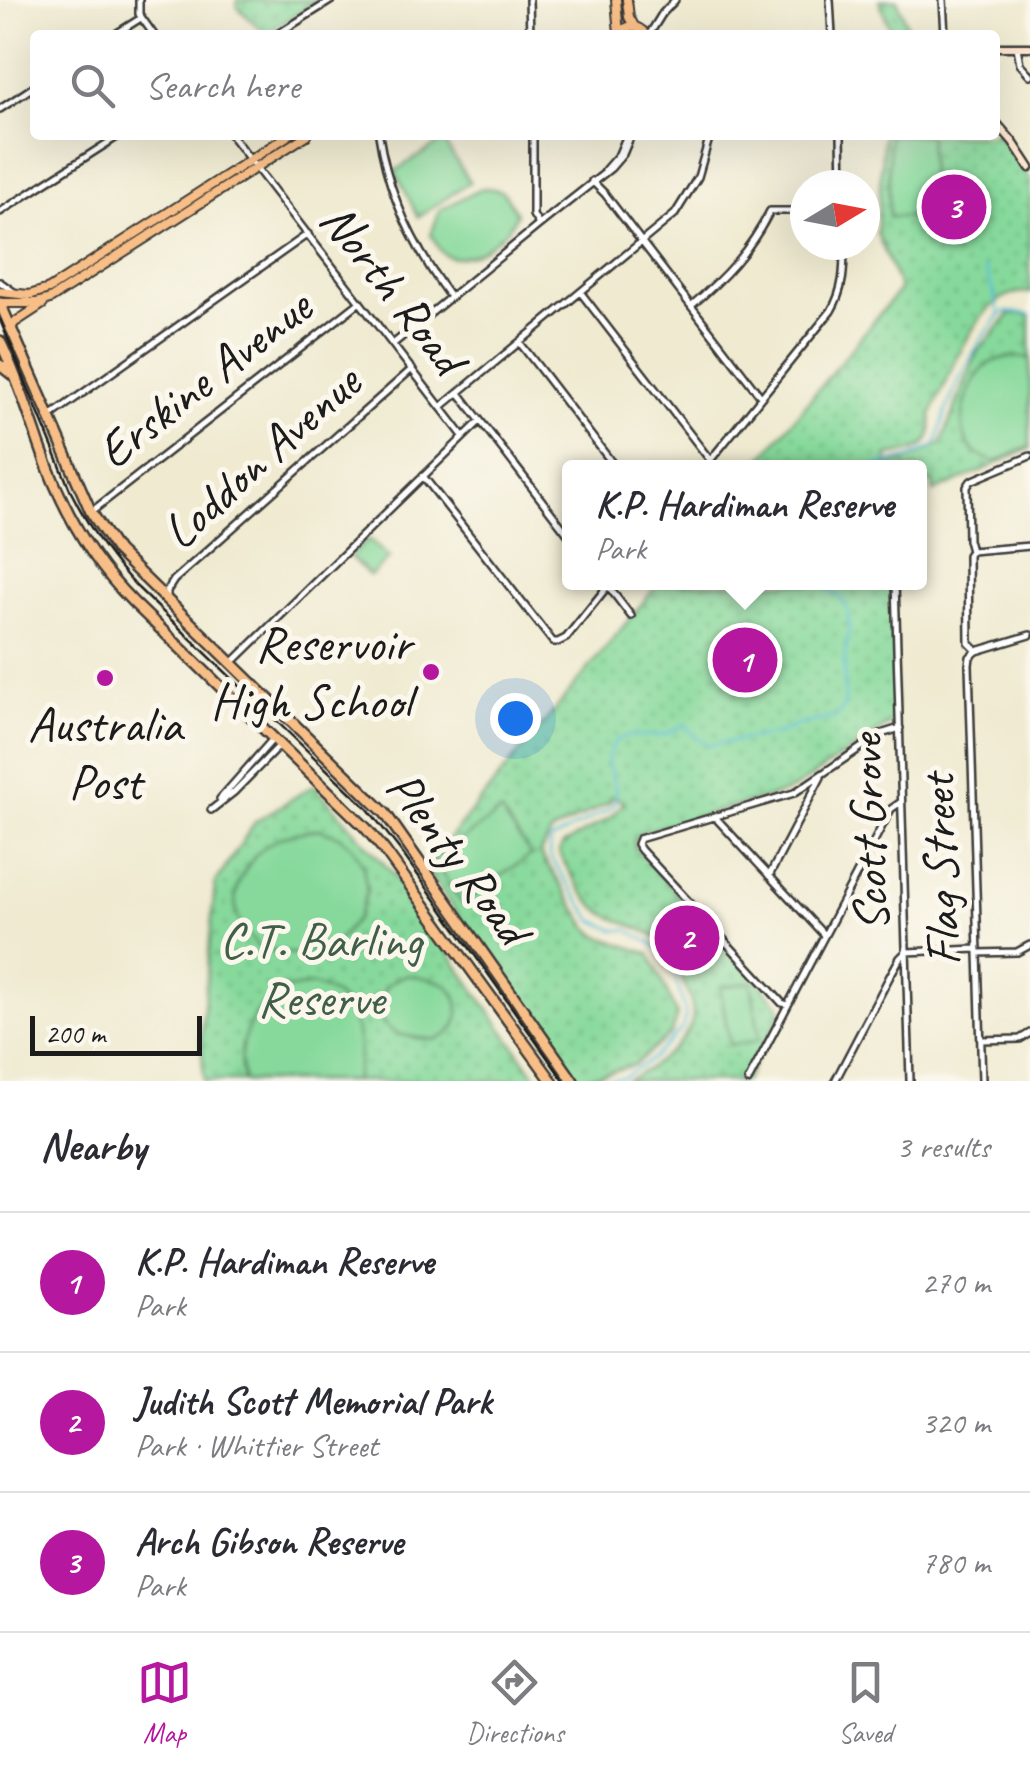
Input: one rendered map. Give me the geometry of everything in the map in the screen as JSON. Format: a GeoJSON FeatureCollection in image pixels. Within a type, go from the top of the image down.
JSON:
{"type":"FeatureCollection","features":[{"type":"Feature","properties":{"kind":"highway","name":"Plenty Road"},"geometry":{"type":"LineString","coordinates":[[0,303],[91,512],[148,600],[278,741],[365,827],[550,1078]]}},
{"type":"Feature","properties":{"kind":"highway","name":"Plenty Road"},"geometry":{"type":"LineString","coordinates":[[0,341],[56,485],[76,528],[100,565],[148,600],[168,602],[385,814],[573,1081]]}},
{"type":"Feature","properties":{"kind":"highway"},"geometry":{"type":"LineString","coordinates":[[0,365],[16,378]]}},
{"type":"Feature","properties":{"kind":"highway"},"geometry":{"type":"LineString","coordinates":[[56,485],[75,479]]}},
{"type":"Feature","properties":{"kind":"highway"},"geometry":{"type":"LineString","coordinates":[[278,741],[294,724]]}},
{"type":"Feature","properties":{"kind":"highway"},"geometry":{"type":"LineString","coordinates":[[411,888],[428,873]]}},
{"type":"Feature","properties":{"kind":"main road"},"geometry":{"type":"LineString","coordinates":[[616,0],[618,30]]}},
{"type":"Feature","properties":{"kind":"main road"},"geometry":{"type":"LineString","coordinates":[[627,0],[629,16],[641,30]]}},
{"type":"Feature","properties":{"kind":"main road"},"geometry":{"type":"LineString","coordinates":[[1000,47],[1030,47]]}},
{"type":"Feature","properties":{"kind":"main road"},"geometry":{"type":"LineString","coordinates":[[1000,127],[1030,168]]}},
{"type":"Feature","properties":{"kind":"main road"},"geometry":{"type":"LineString","coordinates":[[254,164],[283,140]]}},
{"type":"Feature","properties":{"kind":"main road"},"geometry":{"type":"LineString","coordinates":[[11,329],[14,323],[159,225],[298,140]]}},
{"type":"Feature","properties":{"kind":"main road"},"geometry":{"type":"LineString","coordinates":[[0,292],[29,295],[45,291],[159,225]]}},
{"type":"Feature","properties":{"kind":"main road"},"geometry":{"type":"LineString","coordinates":[[0,303],[50,299]]}},
{"type":"Feature","properties":{"kind":"street"},"geometry":{"type":"LineString","coordinates":[[138,0],[141,18],[150,30]]}},
{"type":"Feature","properties":{"kind":"street"},"geometry":{"type":"LineString","coordinates":[[284,30],[330,0]]}},
{"type":"Feature","properties":{"kind":"street"},"geometry":{"type":"LineString","coordinates":[[529,0],[530,30]]}},
{"type":"Feature","properties":{"kind":"street"},"geometry":{"type":"LineString","coordinates":[[643,30],[675,0]]}},
{"type":"Feature","properties":{"kind":"street"},"geometry":{"type":"LineString","coordinates":[[830,0],[832,30]]}},
{"type":"Feature","properties":{"kind":"street"},"geometry":{"type":"LineString","coordinates":[[943,0],[944,30]]}},
{"type":"Feature","properties":{"kind":"street"},"geometry":{"type":"LineString","coordinates":[[122,30],[141,18]]}},
{"type":"Feature","properties":{"kind":"street"},"geometry":{"type":"LineString","coordinates":[[1017,47],[1020,64],[1030,75]]}},
{"type":"Feature","properties":{"kind":"street"},"geometry":{"type":"LineString","coordinates":[[0,109],[30,89]]}},
{"type":"Feature","properties":{"kind":"street"},"geometry":{"type":"LineString","coordinates":[[0,212],[112,140]]}},
{"type":"Feature","properties":{"kind":"street","name":"North Road"},"geometry":{"type":"LineString","coordinates":[[235,140],[463,436]]}},
{"type":"Feature","properties":{"kind":"street"},"geometry":{"type":"LineString","coordinates":[[380,140],[387,176],[408,230],[450,297]]}},
{"type":"Feature","properties":{"kind":"street"},"geometry":{"type":"LineString","coordinates":[[533,140],[534,219],[541,223]]}},
{"type":"Feature","properties":{"kind":"street"},"geometry":{"type":"LineString","coordinates":[[394,344],[618,161],[627,140]]}},
{"type":"Feature","properties":{"kind":"street"},"geometry":{"type":"LineString","coordinates":[[441,407],[675,214],[703,166],[709,140]]}},
{"type":"Feature","properties":{"kind":"street"},"geometry":{"type":"LineString","coordinates":[[841,140],[842,170]]}},
{"type":"Feature","properties":{"kind":"street"},"geometry":{"type":"LineString","coordinates":[[594,180],[761,396]]}},
{"type":"Feature","properties":{"kind":"street"},"geometry":{"type":"LineString","coordinates":[[690,306],[742,257],[770,211],[790,210]]}},
{"type":"Feature","properties":{"kind":"street"},"geometry":{"type":"LineString","coordinates":[[48,418],[308,234]]}},
{"type":"Feature","properties":{"kind":"street"},"geometry":{"type":"LineString","coordinates":[[582,293],[710,460],[836,302],[844,260]]}},
{"type":"Feature","properties":{"kind":"street"},"geometry":{"type":"LineString","coordinates":[[0,282],[15,293]]}},
{"type":"Feature","properties":{"kind":"street","name":"Erskine Avenue"},"geometry":{"type":"LineString","coordinates":[[91,512],[360,302]]}},
{"type":"Feature","properties":{"kind":"street"},"geometry":{"type":"LineString","coordinates":[[520,343],[610,460]]}},
{"type":"Feature","properties":{"kind":"street","name":"Loddon Avenue"},"geometry":{"type":"LineString","coordinates":[[168,602],[167,591],[174,580],[412,369]]}},
{"type":"Feature","properties":{"kind":"street"},"geometry":{"type":"LineString","coordinates":[[459,393],[562,527]]}},
{"type":"Feature","properties":{"kind":"street"},"geometry":{"type":"LineString","coordinates":[[232,663],[480,421]]}},
{"type":"Feature","properties":{"kind":"street"},"geometry":{"type":"LineString","coordinates":[[972,551],[968,540],[967,487],[972,481],[1030,456]]}},
{"type":"Feature","properties":{"kind":"street"},"geometry":{"type":"LineString","coordinates":[[423,476],[550,640],[566,638],[603,590]]}},
{"type":"Feature","properties":{"kind":"street"},"geometry":{"type":"LineString","coordinates":[[1030,546],[972,551],[968,555],[969,643],[977,650],[1030,635]]}},
{"type":"Feature","properties":{"kind":"street"},"geometry":{"type":"LineString","coordinates":[[612,590],[631,616]]}},
{"type":"Feature","properties":{"kind":"street","name":"Scott Grove"},"geometry":{"type":"LineString","coordinates":[[895,590],[910,1081]]}},
{"type":"Feature","properties":{"kind":"street","name":"Flag Street"},"geometry":{"type":"LineString","coordinates":[[977,650],[970,657],[982,1081]]}},
{"type":"Feature","properties":{"kind":"street"},"geometry":{"type":"LineString","coordinates":[[788,1005],[638,847],[639,839],[794,793],[881,734],[900,728]]}},
{"type":"Feature","properties":{"kind":"street"},"geometry":{"type":"LineString","coordinates":[[213,808],[229,787],[278,741]]}},
{"type":"Feature","properties":{"kind":"street"},"geometry":{"type":"LineString","coordinates":[[769,876],[823,774]]}},
{"type":"Feature","properties":{"kind":"street"},"geometry":{"type":"LineString","coordinates":[[794,793],[805,806]]}},
{"type":"Feature","properties":{"kind":"street"},"geometry":{"type":"LineString","coordinates":[[748,1081],[891,809],[901,802]]}},
{"type":"Feature","properties":{"kind":"street"},"geometry":{"type":"LineString","coordinates":[[714,816],[824,936]]}},
{"type":"Feature","properties":{"kind":"street"},"geometry":{"type":"LineString","coordinates":[[835,1081],[890,974],[906,952],[1017,952],[1030,945]]}},
{"type":"Feature","properties":{"kind":"street"},"geometry":{"type":"LineString","coordinates":[[981,1040],[1020,1039],[1030,1034]]}},
{"type":"Feature","properties":{"kind":"green space"},"geometry":{"type":"Polygon","coordinates":[[[237,0],[318,0],[272,30],[262,30],[237,7],[237,0]]]}},
{"type":"Feature","properties":{"kind":"green space"},"geometry":{"type":"Polygon","coordinates":[[[879,0],[897,0],[909,30],[891,30],[879,0]]]}},
{"type":"Feature","properties":{"kind":"green space"},"geometry":{"type":"Polygon","coordinates":[[[1000,137],[1030,180],[1030,293],[1015,293],[1001,299],[978,321],[935,405],[928,441],[913,450],[888,455],[888,460],[761,460],[900,289],[880,240],[883,140],[1000,137]]]}},
{"type":"Feature","properties":{"kind":"green space"},"geometry":{"type":"Polygon","coordinates":[[[889,140],[929,140],[930,217],[889,217],[889,140]]]}},
{"type":"Feature","properties":{"kind":"green space"},"geometry":{"type":"Polygon","coordinates":[[[443,141],[470,182],[418,217],[395,171],[443,141]]]}},
{"type":"Feature","properties":{"kind":"green space"},"geometry":{"type":"Polygon","coordinates":[[[482,188],[504,194],[516,214],[512,222],[497,239],[475,253],[464,257],[444,254],[431,234],[440,210],[482,188]]]}},
{"type":"Feature","properties":{"kind":"green space"},"geometry":{"type":"Polygon","coordinates":[[[1011,313],[1030,315],[1030,449],[934,492],[933,482],[927,482],[927,460],[907,460],[941,444],[977,352],[1011,313]]]}},
{"type":"Feature","properties":{"kind":"green space"},"geometry":{"type":"Polygon","coordinates":[[[1009,357],[1030,358],[1030,446],[995,462],[977,454],[969,445],[963,415],[980,372],[992,362],[1009,357]]]}},
{"type":"Feature","properties":{"kind":"green space"},"geometry":{"type":"Polygon","coordinates":[[[369,539],[389,558],[370,576],[350,557],[369,539]]]}},
{"type":"Feature","properties":{"kind":"green space"},"geometry":{"type":"Polygon","coordinates":[[[653,590],[892,590],[895,712],[890,724],[790,791],[642,832],[634,840],[635,848],[780,1006],[780,1014],[745,1081],[625,1081],[678,1044],[693,1013],[687,990],[664,946],[650,934],[595,906],[560,856],[563,845],[611,817],[625,801],[610,797],[610,802],[552,832],[540,853],[587,926],[598,936],[650,954],[677,1015],[671,1034],[634,1065],[575,1081],[425,868],[653,590]]]}},
{"type":"Feature","properties":{"kind":"green space","name":"C.T. Barling Reserve"},"geometry":{"type":"Polygon","coordinates":[[[314,785],[393,874],[539,1081],[204,1081],[201,1039],[215,884],[255,822],[314,785]]]}},
{"type":"Feature","properties":{"kind":"green space"},"geometry":{"type":"Polygon","coordinates":[[[501,812],[531,855],[462,903],[432,860],[501,812]]]}},
{"type":"Feature","properties":{"kind":"green space"},"geometry":{"type":"Polygon","coordinates":[[[319,829],[352,846],[363,865],[367,891],[358,917],[334,945],[294,954],[259,948],[237,915],[236,894],[243,873],[273,841],[319,829]]]}},
{"type":"Feature","properties":{"kind":"green space"},"geometry":{"type":"Polygon","coordinates":[[[407,975],[441,982],[456,996],[458,1019],[443,1037],[402,1035],[381,1019],[378,1010],[382,992],[407,975]]]}},
{"type":"Feature","properties":{"kind":"green space"},"geometry":{"type":"Polygon","coordinates":[[[751,982],[760,1040],[730,1045],[720,987],[751,982]]]}},
{"type":"Feature","properties":{"kind":"green space"},"geometry":{"type":"Polygon","coordinates":[[[313,985],[336,996],[355,1025],[359,1059],[354,1081],[244,1081],[241,1055],[253,1018],[282,991],[313,985]]]}},
{"type":"Feature","properties":{"kind":"waterway"},"geometry":{"type":"LineString","coordinates":[[984,267],[999,313]]}},
{"type":"Feature","properties":{"kind":"waterway"},"geometry":{"type":"LineString","coordinates":[[901,460],[936,445],[959,380],[999,316],[1005,312],[1030,314]]}},
{"type":"Feature","properties":{"kind":"waterway"},"geometry":{"type":"LineString","coordinates":[[594,1081],[623,1077],[654,1057],[682,1029],[686,1015],[675,975],[663,953],[628,930],[615,930],[593,920],[553,862],[550,841],[611,808],[616,794],[608,756],[621,738],[663,735],[685,724],[695,737],[709,745],[778,734],[800,724],[837,717],[845,704],[848,610],[840,597],[828,590]]}},
{"type":"Feature","properties":{"kind":"tram line"},"geometry":{"type":"LineString","coordinates":[[0,320],[71,492],[109,554],[138,588],[368,809],[564,1081]]}},
{"type":"Feature","properties":{"kind":"place","name":"Arch Gibson Reserve"},"geometry":{"type":"Point","coordinates":[954,207]}},
{"type":"Feature","properties":{"kind":"place","name":"K.P. Hardiman Reserve"},"geometry":{"type":"Point","coordinates":[745,660]}},
{"type":"Feature","properties":{"kind":"place","name":"Reservoir High School"},"geometry":{"type":"Point","coordinates":[431,672]}},
{"type":"Feature","properties":{"kind":"place","name":"Australia Post"},"geometry":{"type":"Point","coordinates":[105,678]}},
{"type":"Feature","properties":{"kind":"place","name":"Judith Scott Memorial Park"},"geometry":{"type":"Point","coordinates":[687,938]}}]}
